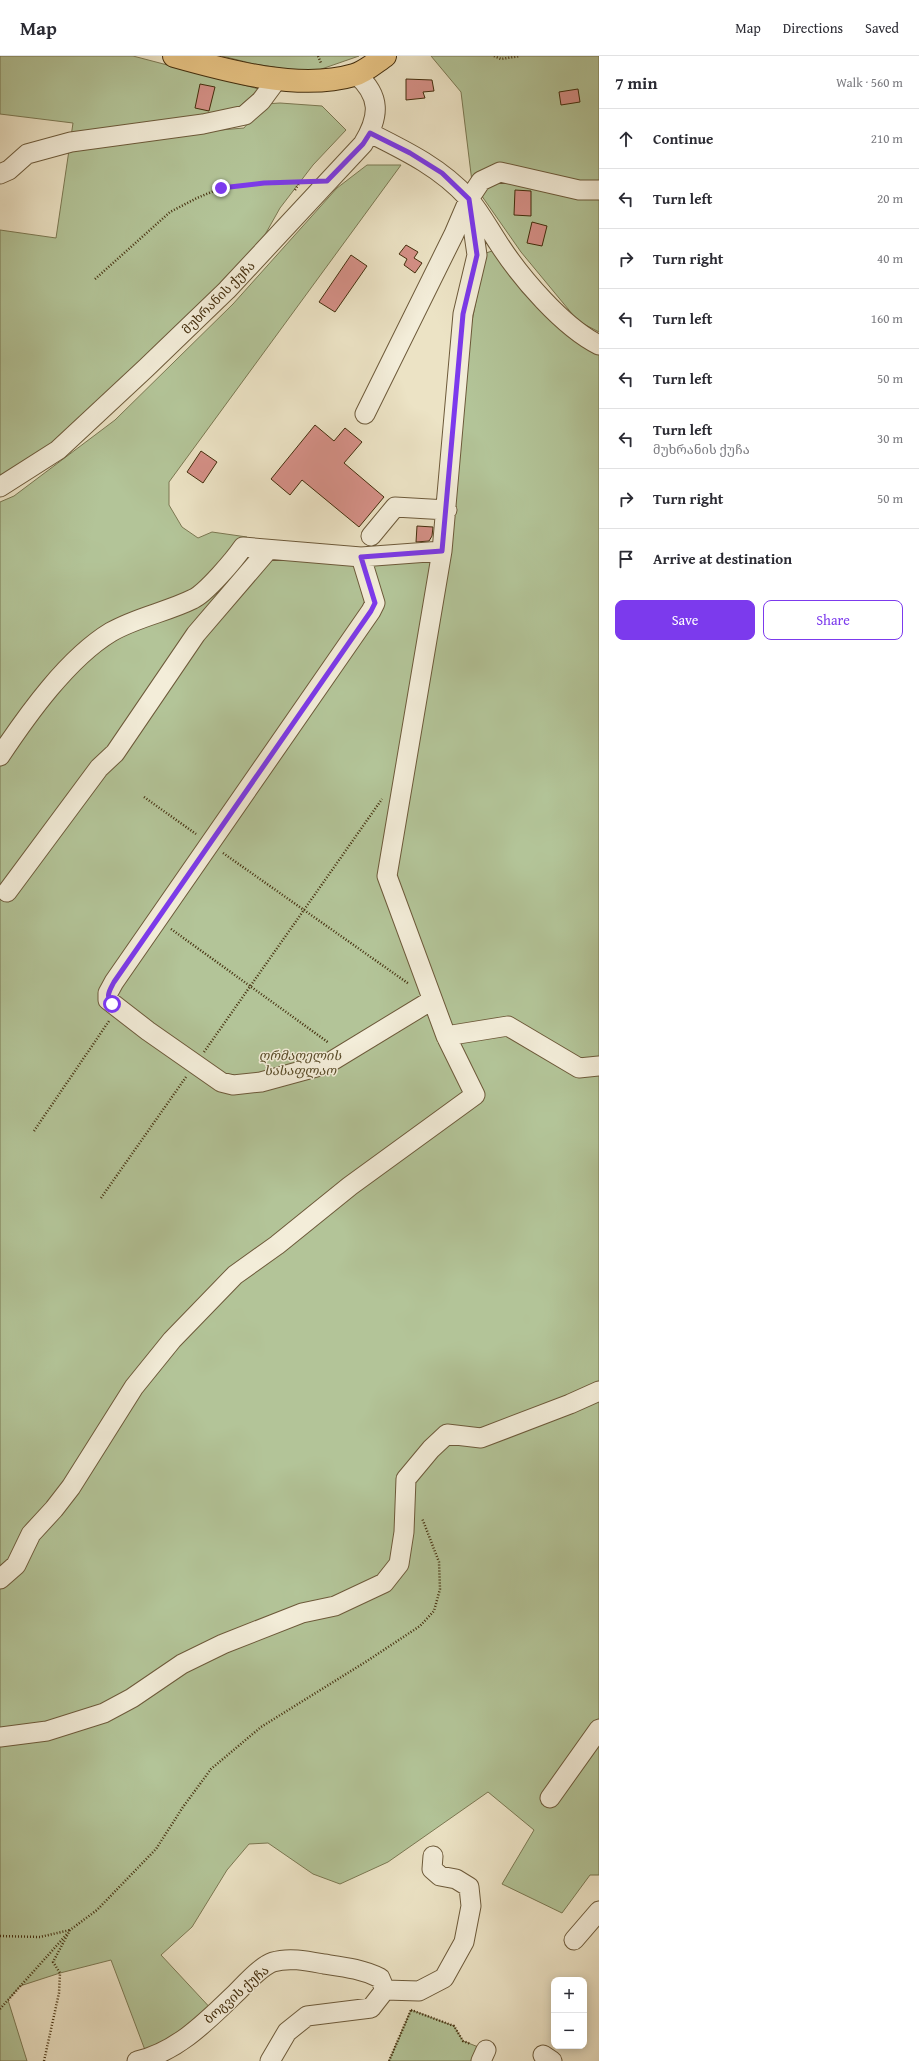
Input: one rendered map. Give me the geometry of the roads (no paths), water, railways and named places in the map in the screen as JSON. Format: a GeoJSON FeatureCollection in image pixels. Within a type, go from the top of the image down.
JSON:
{"type":"FeatureCollection","features":[{"type":"Feature","properties":{"kind":"main road"},"geometry":{"type":"LineString","coordinates":[[174,56],[205,64],[278,78],[323,82],[356,74],[385,56]]}},
{"type":"Feature","properties":{"kind":"street","name":"მუხრანის ქუჩა"},"geometry":{"type":"LineString","coordinates":[[0,487],[58,450],[146,368],[227,290],[363,144],[374,123],[376,102],[373,93],[367,84],[356,74]]}},
{"type":"Feature","properties":{"kind":"street"},"geometry":{"type":"LineString","coordinates":[[0,174],[9,170],[27,154],[71,142],[203,124],[245,115],[260,101],[278,78]]}},
{"type":"Feature","properties":{"kind":"street"},"geometry":{"type":"LineString","coordinates":[[370,133],[410,153],[442,173],[469,199],[517,271],[567,322],[599,345]]}},
{"type":"Feature","properties":{"kind":"street"},"geometry":{"type":"LineString","coordinates":[[365,414],[454,234],[469,199],[481,181],[500,172],[579,190],[599,190]]}},
{"type":"Feature","properties":{"kind":"street"},"geometry":{"type":"LineString","coordinates":[[0,1579],[16,1565],[31,1534],[54,1510],[71,1487],[134,1387],[172,1340],[235,1275],[277,1245],[350,1186],[475,1095],[446,1036],[387,876],[442,551],[447,510],[463,314],[477,255],[469,199]]}},
{"type":"Feature","properties":{"kind":"street"},"geometry":{"type":"LineString","coordinates":[[371,536],[396,507],[447,510]]}},
{"type":"Feature","properties":{"kind":"street"},"geometry":{"type":"LineString","coordinates":[[0,756],[36,707],[76,659],[112,632],[156,612],[194,599],[231,564],[243,547],[361,557],[442,551]]}},
{"type":"Feature","properties":{"kind":"street"},"geometry":{"type":"LineString","coordinates":[[7,892],[99,768],[115,753],[196,634],[268,550]]}},
{"type":"Feature","properties":{"kind":"street"},"geometry":{"type":"LineString","coordinates":[[361,557],[375,603],[371,611],[157,919],[108,993],[108,1000],[221,1082],[233,1084],[261,1082],[327,1064],[432,1000]]}},
{"type":"Feature","properties":{"kind":"street"},"geometry":{"type":"LineString","coordinates":[[446,1036],[508,1026],[579,1068],[599,1066]]}},
{"type":"Feature","properties":{"kind":"street"},"geometry":{"type":"LineString","coordinates":[[0,1737],[47,1732],[104,1713],[132,1698],[182,1664],[223,1644],[302,1613],[335,1606],[384,1583],[399,1564],[404,1532],[406,1479],[431,1449],[447,1434],[481,1438],[570,1404],[599,1391]]}},
{"type":"Feature","properties":{"kind":"street"},"geometry":{"type":"LineString","coordinates":[[550,1798],[599,1729]]}},
{"type":"Feature","properties":{"kind":"street"},"geometry":{"type":"LineString","coordinates":[[270,2061],[287,2032],[307,2016],[370,2008],[385,1990],[419,1991],[444,1978],[464,1942],[471,1906],[470,1887],[456,1879],[440,1876],[432,1869],[433,1856]]}},
{"type":"Feature","properties":{"kind":"street"},"geometry":{"type":"LineString","coordinates":[[574,1940],[599,1911]]}},
{"type":"Feature","properties":{"kind":"street","name":"ბოგვის ქუჩა"},"geometry":{"type":"LineString","coordinates":[[137,2061],[148,2058],[177,2044],[215,2013],[250,1978],[272,1962],[299,1960],[355,1969],[380,1978],[385,1990]]}},
{"type":"Feature","properties":{"kind":"park label","name":"ღრმაღელის სასაფლაო"},"geometry":{"type":"Point","coordinates":[300,1062]}}]}
